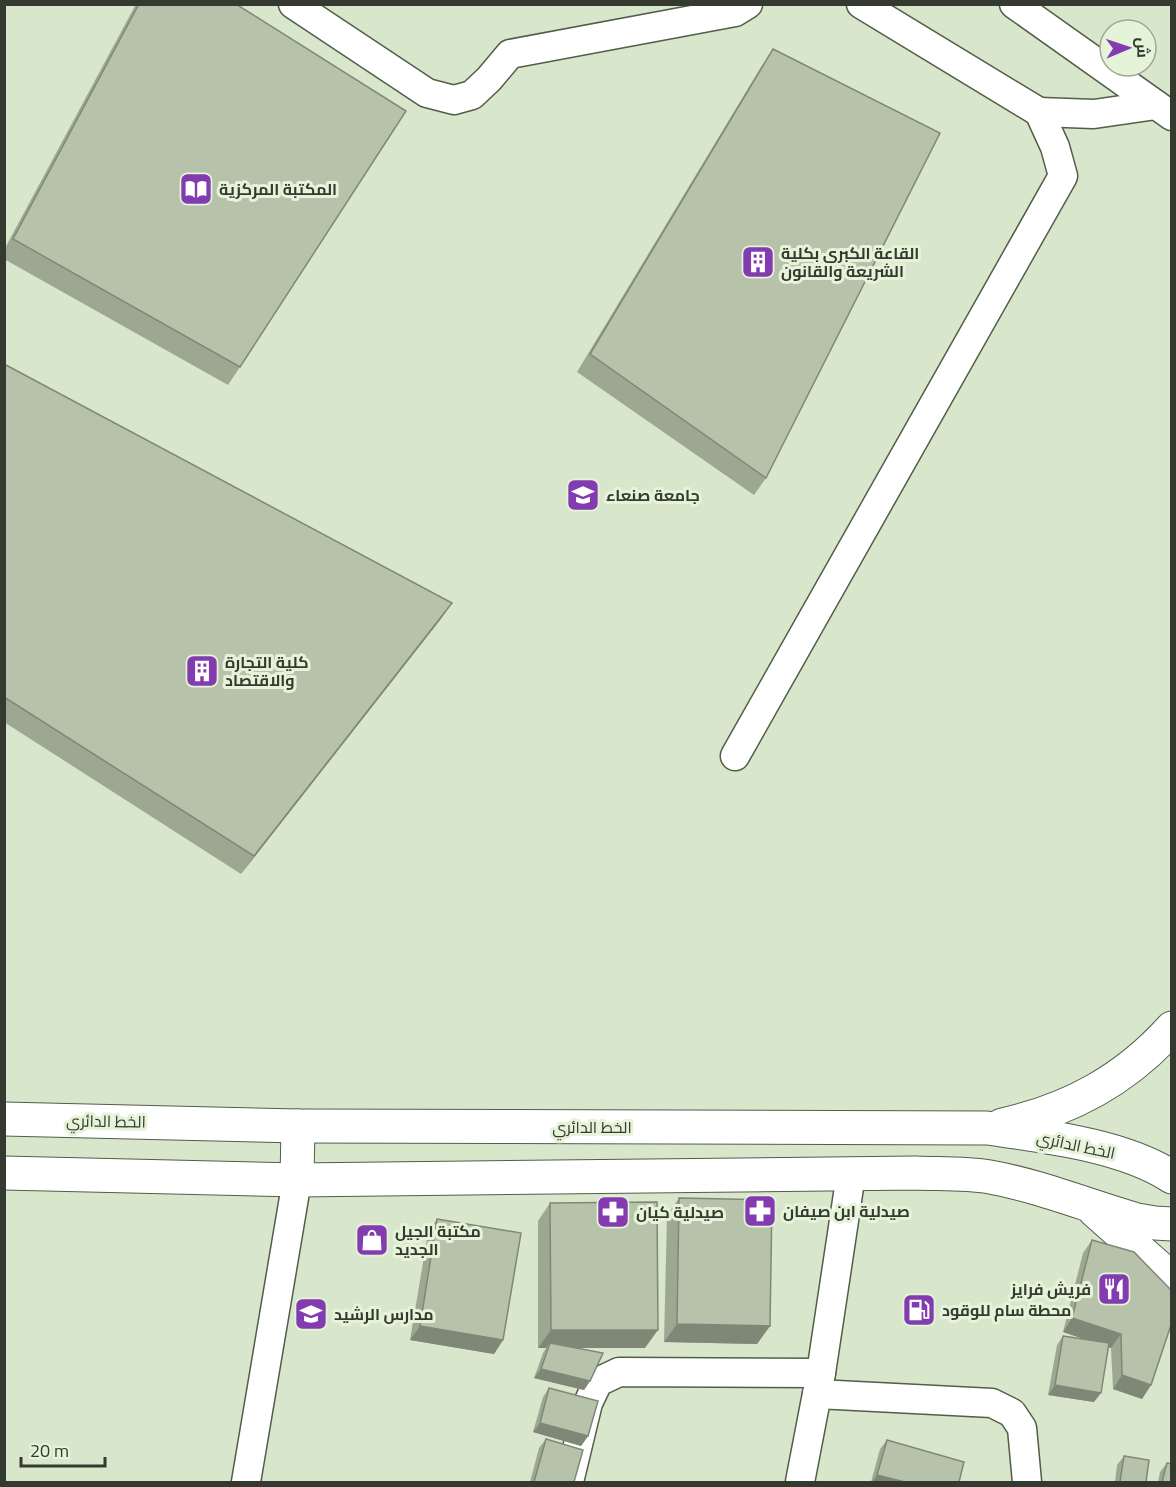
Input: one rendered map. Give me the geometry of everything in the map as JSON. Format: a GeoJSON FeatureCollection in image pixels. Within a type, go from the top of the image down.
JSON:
{"type":"FeatureCollection","features":[{"type":"Feature","properties":{"kind":"main road"},"geometry":{"type":"LineString","coordinates":[[987,1128],[1032,1119],[1075,1102],[1116,1079],[1152,1050],[1172,1028]]}},
{"type":"Feature","properties":{"kind":"main road","name":"الخط الدائري"},"geometry":{"type":"LineString","coordinates":[[4,1119],[298,1126],[987,1128],[1112,1152],[1139,1161],[1172,1177]]}},
{"type":"Feature","properties":{"kind":"main road"},"geometry":{"type":"LineString","coordinates":[[297,1180],[298,1126]]}},
{"type":"Feature","properties":{"kind":"main road"},"geometry":{"type":"LineString","coordinates":[[4,1173],[297,1180],[916,1173],[989,1177],[1024,1184],[1090,1206],[1146,1221],[1172,1224]]}},
{"type":"Feature","properties":{"kind":"main road"},"geometry":{"type":"LineString","coordinates":[[1090,1206],[1172,1279]]}},
{"type":"Feature","properties":{"kind":"street"},"geometry":{"type":"LineString","coordinates":[[292,4],[427,93],[454,100],[472,95],[510,54],[735,12],[748,4]]}},
{"type":"Feature","properties":{"kind":"street"},"geometry":{"type":"LineString","coordinates":[[861,4],[1039,112],[1094,114],[1164,110]]}},
{"type":"Feature","properties":{"kind":"street"},"geometry":{"type":"LineString","coordinates":[[1014,4],[1164,110]]}},
{"type":"Feature","properties":{"kind":"street"},"geometry":{"type":"LineString","coordinates":[[735,756],[1063,176],[1055,147],[1039,112]]}},
{"type":"Feature","properties":{"kind":"street"},"geometry":{"type":"LineString","coordinates":[[800,1482],[819,1384],[851,1174]]}},
{"type":"Feature","properties":{"kind":"street"},"geometry":{"type":"LineString","coordinates":[[246,1482],[297,1180]]}},
{"type":"Feature","properties":{"kind":"street"},"geometry":{"type":"LineString","coordinates":[[569,1482],[588,1403],[598,1382],[619,1372],[819,1384],[992,1403],[1012,1413],[1022,1428],[1027,1482]]}},
{"type":"Feature","properties":{"kind":"building","name":"المكتبة المركزية"},"geometry":{"type":"Polygon","coordinates":[[[139,4],[236,4],[406,111],[240,367],[13,239],[139,4]]]}},
{"type":"Feature","properties":{"kind":"building","name":"القاعة الكبرى بكلية الشريعة والقانون"},"geometry":{"type":"Polygon","coordinates":[[[773,49],[940,133],[766,478],[590,354],[773,49]]]}},
{"type":"Feature","properties":{"kind":"building","name":"كلية التجارة والاقتصاد"},"geometry":{"type":"Polygon","coordinates":[[[4,364],[452,603],[254,856],[4,697],[4,364]]]}},
{"type":"Feature","properties":{"kind":"building"},"geometry":{"type":"Polygon","coordinates":[[[679,1198],[772,1200],[770,1326],[677,1324],[679,1198]]]}},
{"type":"Feature","properties":{"kind":"building"},"geometry":{"type":"Polygon","coordinates":[[[657,1202],[658,1330],[551,1330],[550,1203],[657,1202]]]}},
{"type":"Feature","properties":{"kind":"building"},"geometry":{"type":"Polygon","coordinates":[[[437,1219],[521,1233],[503,1340],[420,1326],[437,1219]]]}},
{"type":"Feature","properties":{"kind":"building"},"geometry":{"type":"Polygon","coordinates":[[[1092,1240],[1134,1252],[1172,1291],[1172,1322],[1151,1385],[1122,1375],[1121,1334],[1072,1318],[1092,1240]]]}},
{"type":"Feature","properties":{"kind":"building"},"geometry":{"type":"Polygon","coordinates":[[[1063,1336],[1109,1343],[1101,1393],[1055,1385],[1063,1336]]]}},
{"type":"Feature","properties":{"kind":"building"},"geometry":{"type":"Polygon","coordinates":[[[550,1343],[603,1353],[590,1381],[541,1369],[550,1343]]]}},
{"type":"Feature","properties":{"kind":"building"},"geometry":{"type":"Polygon","coordinates":[[[549,1388],[598,1401],[588,1436],[540,1423],[549,1388]]]}},
{"type":"Feature","properties":{"kind":"building"},"geometry":{"type":"Polygon","coordinates":[[[546,1439],[583,1450],[574,1482],[534,1482],[546,1439]]]}},
{"type":"Feature","properties":{"kind":"building"},"geometry":{"type":"Polygon","coordinates":[[[887,1440],[964,1462],[959,1482],[905,1482],[877,1475],[887,1440]]]}},
{"type":"Feature","properties":{"kind":"building"},"geometry":{"type":"Polygon","coordinates":[[[1124,1456],[1149,1460],[1146,1482],[1120,1482],[1124,1456]]]}},
{"type":"Feature","properties":{"kind":"building"},"geometry":{"type":"Polygon","coordinates":[[[1167,1463],[1172,1464],[1172,1482],[1162,1482],[1167,1463]]]}},
{"type":"Feature","properties":{"kind":"place","name":"المكتبة المركزية"},"geometry":{"type":"Point","coordinates":[196,189]}},
{"type":"Feature","properties":{"kind":"place","name":"القاعة الكبرى بكلية الشريعة والقانون"},"geometry":{"type":"Point","coordinates":[758,262]}},
{"type":"Feature","properties":{"kind":"place","name":"جامعة صنعاء"},"geometry":{"type":"Point","coordinates":[583,495]}},
{"type":"Feature","properties":{"kind":"place","name":"كلية التجارة والاقتصاد"},"geometry":{"type":"Point","coordinates":[202,671]}},
{"type":"Feature","properties":{"kind":"place","name":"صيدلية ابن صيفان"},"geometry":{"type":"Point","coordinates":[760,1211]}},
{"type":"Feature","properties":{"kind":"place","name":"صيدلية كيان"},"geometry":{"type":"Point","coordinates":[613,1212]}},
{"type":"Feature","properties":{"kind":"place","name":"مكتبة الجيل الجديد"},"geometry":{"type":"Point","coordinates":[372,1240]}},
{"type":"Feature","properties":{"kind":"place","name":"فريش فرايز"},"geometry":{"type":"Point","coordinates":[1114,1289]}},
{"type":"Feature","properties":{"kind":"place","name":"محطة سام للوقود"},"geometry":{"type":"Point","coordinates":[919,1310]}},
{"type":"Feature","properties":{"kind":"place","name":"مدارس الرشيد"},"geometry":{"type":"Point","coordinates":[311,1314]}}]}
